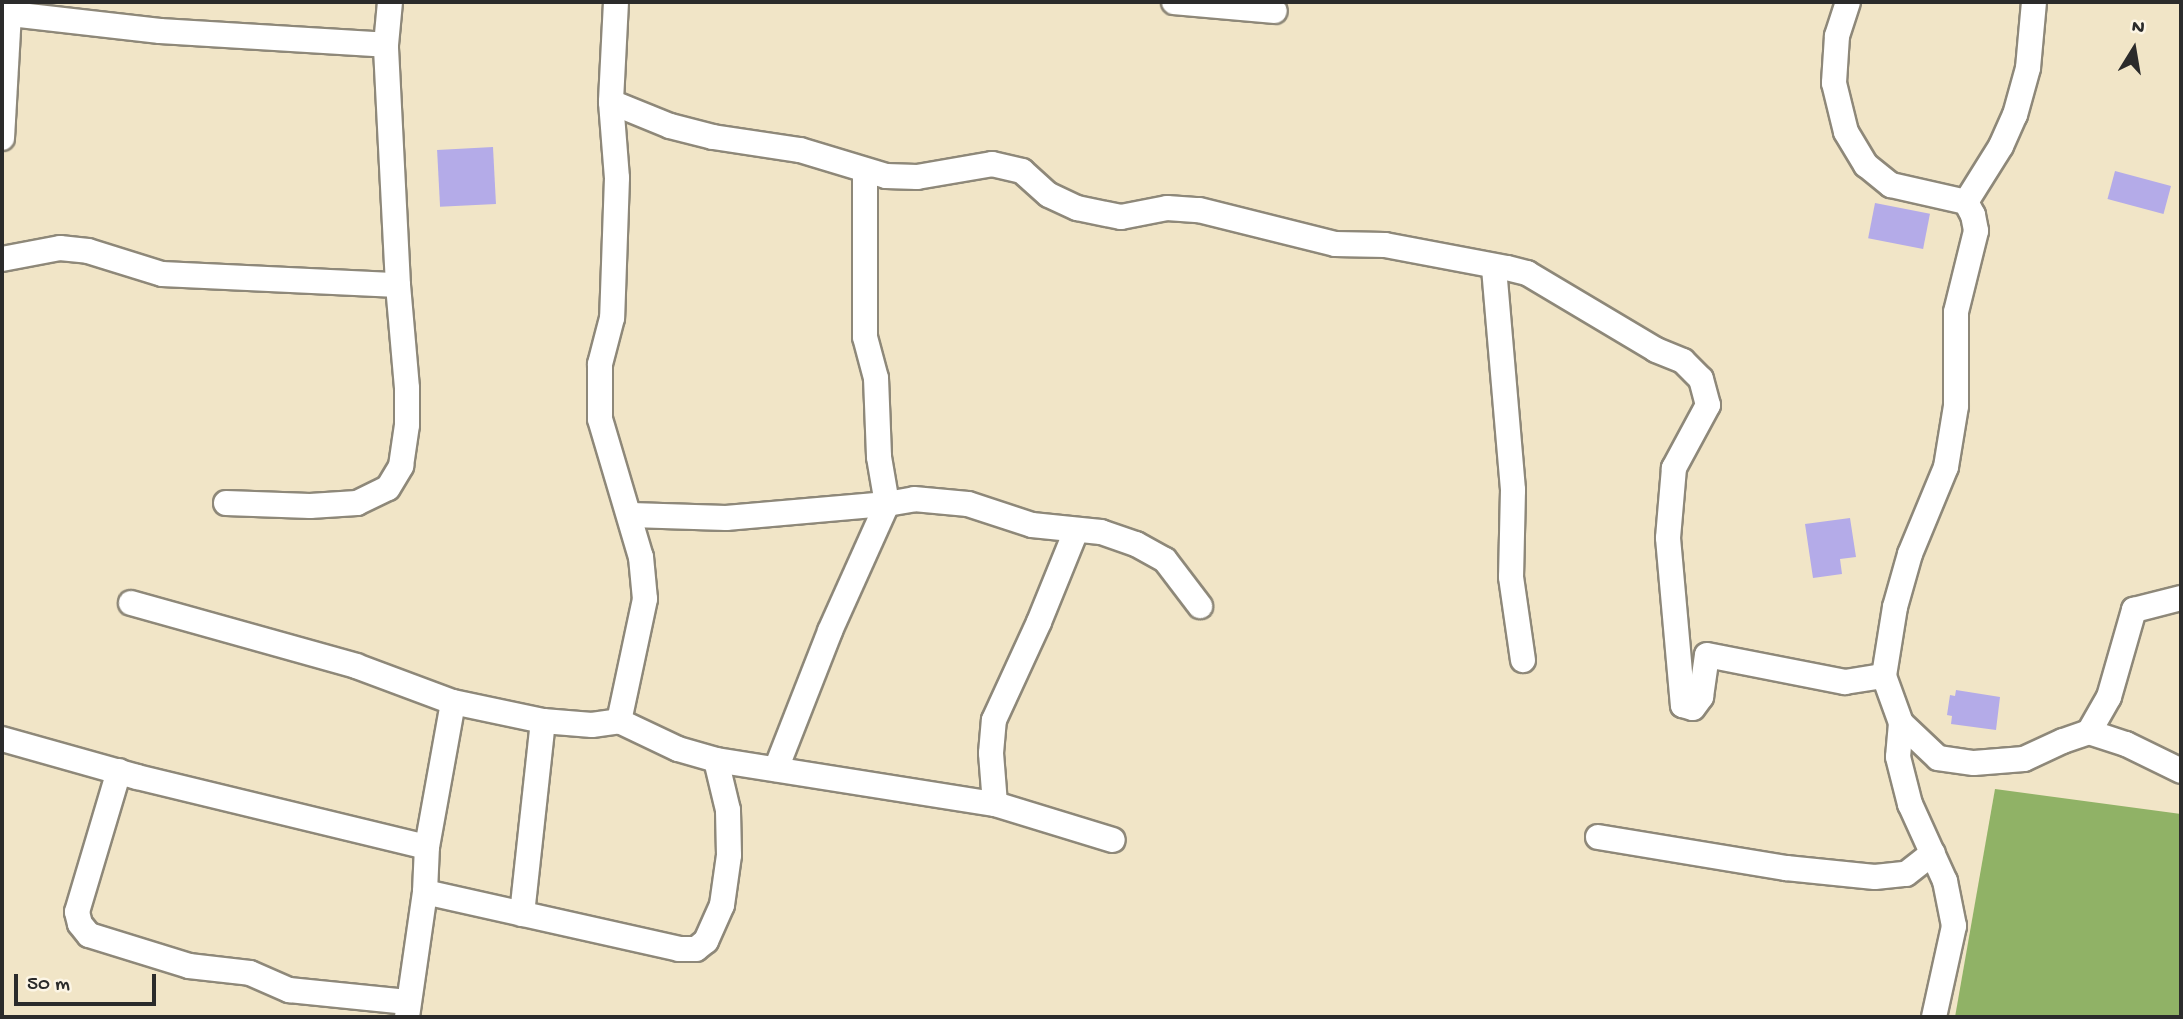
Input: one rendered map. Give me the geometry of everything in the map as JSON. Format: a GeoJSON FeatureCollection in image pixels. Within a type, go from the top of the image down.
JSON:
{"type":"FeatureCollection","features":[{"type":"Feature","properties":{"kind":"street"},"geometry":{"type":"LineString","coordinates":[[226,503],[310,506],[358,503],[388,488],[401,466],[407,425],[407,388],[398,285],[386,45],[390,2]]}},
{"type":"Feature","properties":{"kind":"street"},"geometry":{"type":"LineString","coordinates":[[616,2],[611,102],[617,178],[613,292],[612,318],[600,364],[600,419],[631,515],[641,556],[645,599],[619,721]]}},
{"type":"Feature","properties":{"kind":"street"},"geometry":{"type":"LineString","coordinates":[[1174,2],[1275,11]]}},
{"type":"Feature","properties":{"kind":"street"},"geometry":{"type":"LineString","coordinates":[[1848,2],[1837,37],[1834,83],[1846,132],[1866,165],[1891,185],[1966,202],[1973,215],[1976,231],[1956,312],[1955,406],[1946,467],[1910,554],[1895,607],[1884,676],[1901,723],[1898,757],[1910,804],[1945,881],[1954,926],[1934,1017]]}},
{"type":"Feature","properties":{"kind":"street"},"geometry":{"type":"LineString","coordinates":[[1966,202],[2001,146],[2015,115],[2028,68],[2034,2]]}},
{"type":"Feature","properties":{"kind":"street"},"geometry":{"type":"LineString","coordinates":[[2,138],[5,13],[160,31],[386,45]]}},
{"type":"Feature","properties":{"kind":"street"},"geometry":{"type":"LineString","coordinates":[[611,102],[670,126],[713,137],[800,150],[865,172],[917,177],[992,164],[1022,172],[1049,194],[1077,208],[1110,215],[1121,217],[1167,208],[1199,210],[1335,244],[1417,250],[1527,273],[1656,351],[1683,361],[1701,379],[1708,405],[1674,468],[1668,538],[1684,705],[1693,708],[1701,697],[1707,654],[1845,682],[1884,676]]}},
{"type":"Feature","properties":{"kind":"street"},"geometry":{"type":"LineString","coordinates":[[776,769],[830,631],[887,503],[878,457],[876,378],[865,337],[865,172]]}},
{"type":"Feature","properties":{"kind":"street"},"geometry":{"type":"LineString","coordinates":[[2,259],[60,248],[88,251],[162,274],[398,285]]}},
{"type":"Feature","properties":{"kind":"street"},"geometry":{"type":"LineString","coordinates":[[1494,268],[1513,490],[1511,577],[1523,660]]}},
{"type":"Feature","properties":{"kind":"street"},"geometry":{"type":"LineString","coordinates":[[631,515],[726,518],[914,499],[968,504],[1032,525],[1101,532],[1136,544],[1165,560],[1200,606]]}},
{"type":"Feature","properties":{"kind":"street"},"geometry":{"type":"LineString","coordinates":[[995,804],[991,753],[994,720],[1039,622],[1076,531]]}},
{"type":"Feature","properties":{"kind":"street"},"geometry":{"type":"LineString","coordinates":[[2089,732],[2109,698],[2134,610],[2181,598]]}},
{"type":"Feature","properties":{"kind":"street"},"geometry":{"type":"LineString","coordinates":[[131,603],[356,666],[453,702],[543,721],[592,725],[619,721],[678,749],[716,760],[995,804],[1112,840]]}},
{"type":"Feature","properties":{"kind":"street"},"geometry":{"type":"LineString","coordinates":[[120,771],[77,912],[80,924],[89,935],[189,966],[250,972],[289,990],[407,1009],[425,892],[427,847],[453,702]]}},
{"type":"Feature","properties":{"kind":"street"},"geometry":{"type":"LineString","coordinates":[[523,914],[543,721]]}},
{"type":"Feature","properties":{"kind":"street"},"geometry":{"type":"LineString","coordinates":[[1901,723],[1938,758],[1974,763],[2024,759],[2089,732],[2126,744],[2181,771]]}},
{"type":"Feature","properties":{"kind":"street"},"geometry":{"type":"LineString","coordinates":[[2,739],[279,813],[427,847]]}},
{"type":"Feature","properties":{"kind":"street"},"geometry":{"type":"LineString","coordinates":[[425,892],[696,950],[706,941],[722,905],[729,855],[728,810],[716,760]]}},
{"type":"Feature","properties":{"kind":"street"},"geometry":{"type":"LineString","coordinates":[[1598,837],[1786,868],[1875,877],[1906,874],[1933,853]]}},
{"type":"Feature","properties":{"kind":"green space"},"geometry":{"type":"Polygon","coordinates":[[[1995,789],[2181,814],[2181,1017],[1955,1017],[1995,789]]]}},
{"type":"Feature","properties":{"kind":"building"},"geometry":{"type":"Polygon","coordinates":[[[493,147],[496,204],[440,207],[437,150],[493,147]]]}},
{"type":"Feature","properties":{"kind":"building"},"geometry":{"type":"Polygon","coordinates":[[[2115,171],[2171,186],[2164,214],[2107,199],[2115,171]]]}},
{"type":"Feature","properties":{"kind":"building"},"geometry":{"type":"Polygon","coordinates":[[[1875,203],[1930,214],[1923,249],[1868,238],[1875,203]]]}},
{"type":"Feature","properties":{"kind":"building"},"geometry":{"type":"Polygon","coordinates":[[[1850,518],[1856,557],[1840,559],[1842,574],[1813,578],[1805,524],[1850,518]]]}},
{"type":"Feature","properties":{"kind":"building"},"geometry":{"type":"Polygon","coordinates":[[[1956,690],[2000,697],[1996,730],[1951,724],[1952,716],[1947,715],[1950,695],[1955,696],[1956,690]]]}}]}
